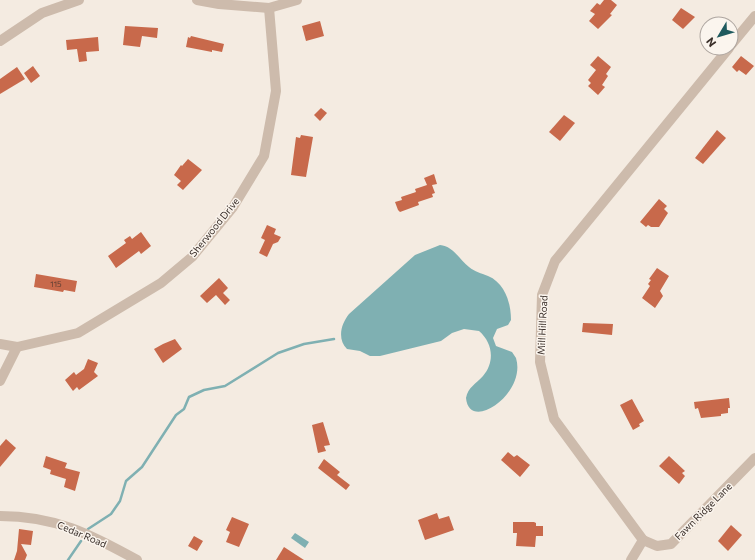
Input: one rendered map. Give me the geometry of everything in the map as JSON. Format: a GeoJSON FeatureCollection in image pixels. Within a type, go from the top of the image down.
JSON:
{"type":"FeatureCollection","features":[{"type":"Feature","properties":{"kind":"street"},"geometry":{"type":"LineString","coordinates":[[0,41],[42,13],[79,0]]}},
{"type":"Feature","properties":{"kind":"street"},"geometry":{"type":"LineString","coordinates":[[197,0],[219,4],[269,8],[297,0]]}},
{"type":"Feature","properties":{"kind":"street","name":"Sherwood Drive"},"geometry":{"type":"LineString","coordinates":[[17,347],[78,333],[161,283],[192,256],[233,207],[264,156],[276,91],[269,8]]}},
{"type":"Feature","properties":{"kind":"street"},"geometry":{"type":"LineString","coordinates":[[739,35],[755,16]]}},
{"type":"Feature","properties":{"kind":"street","name":"Mill Hill Road"},"geometry":{"type":"LineString","coordinates":[[642,540],[554,419],[540,362],[542,295],[555,261],[722,56]]}},
{"type":"Feature","properties":{"kind":"street"},"geometry":{"type":"LineString","coordinates":[[0,344],[17,347],[0,381]]}},
{"type":"Feature","properties":{"kind":"street","name":"Fawn Ridge Lane"},"geometry":{"type":"LineString","coordinates":[[642,540],[657,546],[670,544],[755,458]]}},
{"type":"Feature","properties":{"kind":"street","name":"Cedar Road"},"geometry":{"type":"LineString","coordinates":[[0,516],[42,519],[67,525],[137,560]]}},
{"type":"Feature","properties":{"kind":"street"},"geometry":{"type":"LineString","coordinates":[[631,560],[642,540]]}},
{"type":"Feature","properties":{"kind":"water"},"geometry":{"type":"Polygon","coordinates":[[[440,245],[452,250],[471,269],[494,279],[499,283],[506,294],[510,307],[511,320],[508,325],[497,329],[493,338],[496,346],[512,352],[516,358],[517,371],[513,384],[506,396],[496,405],[486,410],[477,412],[469,408],[466,398],[470,388],[487,371],[491,359],[490,347],[484,336],[479,331],[464,329],[452,333],[441,341],[380,356],[370,356],[360,351],[347,349],[342,341],[342,327],[349,314],[415,255],[440,245]]]}},
{"type":"Feature","properties":{"kind":"water"},"geometry":{"type":"Polygon","coordinates":[[[295,533],[309,542],[305,548],[291,538],[295,533]]]}},
{"type":"Feature","properties":{"kind":"building"},"geometry":{"type":"Polygon","coordinates":[[[604,0],[611,0],[617,5],[610,14],[612,15],[598,29],[589,21],[595,14],[590,11],[597,3],[600,5],[604,0]]]}},
{"type":"Feature","properties":{"kind":"building"},"geometry":{"type":"Polygon","coordinates":[[[681,8],[695,17],[683,29],[672,20],[681,8]]]}},
{"type":"Feature","properties":{"kind":"building"},"geometry":{"type":"Polygon","coordinates":[[[320,21],[324,36],[306,41],[302,26],[320,21]]]}},
{"type":"Feature","properties":{"kind":"building"},"geometry":{"type":"Polygon","coordinates":[[[125,26],[158,28],[157,38],[142,36],[140,47],[123,45],[125,26]]]}},
{"type":"Feature","properties":{"kind":"building"},"geometry":{"type":"Polygon","coordinates":[[[191,36],[224,44],[222,52],[212,50],[212,52],[186,47],[188,37],[190,38],[191,36]]]}},
{"type":"Feature","properties":{"kind":"building"},"geometry":{"type":"Polygon","coordinates":[[[98,37],[99,51],[86,52],[87,61],[79,62],[77,49],[67,50],[66,40],[98,37]]]}},
{"type":"Feature","properties":{"kind":"building"},"geometry":{"type":"Polygon","coordinates":[[[598,56],[611,67],[606,74],[608,76],[602,85],[605,87],[598,95],[588,86],[591,83],[588,80],[596,70],[590,65],[598,56]]]}},
{"type":"Feature","properties":{"kind":"building"},"geometry":{"type":"Polygon","coordinates":[[[741,56],[754,66],[746,75],[739,70],[737,72],[732,67],[741,56]]]}},
{"type":"Feature","properties":{"kind":"building"},"geometry":{"type":"Polygon","coordinates":[[[33,66],[40,76],[31,83],[24,73],[33,66]]]}},
{"type":"Feature","properties":{"kind":"building"},"geometry":{"type":"Polygon","coordinates":[[[17,67],[25,79],[0,94],[0,79],[17,67]]]}},
{"type":"Feature","properties":{"kind":"building"},"geometry":{"type":"Polygon","coordinates":[[[321,108],[327,113],[320,121],[314,115],[321,108]]]}},
{"type":"Feature","properties":{"kind":"building"},"geometry":{"type":"Polygon","coordinates":[[[564,115],[575,123],[560,141],[549,132],[564,115]]]}},
{"type":"Feature","properties":{"kind":"building"},"geometry":{"type":"Polygon","coordinates":[[[717,130],[726,138],[703,164],[695,158],[717,130]]]}},
{"type":"Feature","properties":{"kind":"building"},"geometry":{"type":"Polygon","coordinates":[[[301,135],[313,137],[306,177],[291,175],[296,137],[300,138],[301,135]]]}},
{"type":"Feature","properties":{"kind":"building"},"geometry":{"type":"Polygon","coordinates":[[[188,159],[202,170],[183,190],[177,185],[181,181],[174,175],[181,165],[182,166],[188,159]]]}},
{"type":"Feature","properties":{"kind":"building"},"geometry":{"type":"Polygon","coordinates":[[[434,174],[437,184],[432,185],[435,193],[432,194],[433,197],[418,202],[419,205],[400,212],[395,202],[402,200],[401,197],[416,192],[415,189],[427,185],[424,178],[434,174]]]}},
{"type":"Feature","properties":{"kind":"building"},"geometry":{"type":"Polygon","coordinates":[[[659,199],[667,206],[664,209],[668,213],[659,227],[651,227],[648,225],[646,227],[640,222],[659,199]]]}},
{"type":"Feature","properties":{"kind":"building"},"geometry":{"type":"Polygon","coordinates":[[[267,225],[276,229],[274,234],[281,237],[278,242],[273,244],[267,257],[259,253],[265,240],[261,238],[267,225]]]}},
{"type":"Feature","properties":{"kind":"building"},"geometry":{"type":"Polygon","coordinates":[[[141,232],[151,246],[141,254],[139,251],[116,268],[108,256],[126,243],[124,240],[130,236],[132,239],[141,232]]]}},
{"type":"Feature","properties":{"kind":"building"},"geometry":{"type":"Polygon","coordinates":[[[657,268],[669,276],[660,291],[663,296],[655,308],[642,298],[650,286],[648,284],[651,280],[649,279],[657,268]]]}},
{"type":"Feature","properties":{"kind":"building"},"geometry":{"type":"Polygon","coordinates":[[[36,274],[77,281],[75,292],[64,290],[63,292],[34,287],[36,274]]]}},
{"type":"Feature","properties":{"kind":"building"},"geometry":{"type":"Polygon","coordinates":[[[219,278],[228,288],[223,293],[230,300],[225,305],[216,295],[207,303],[200,296],[219,278]]]}},
{"type":"Feature","properties":{"kind":"building"},"geometry":{"type":"Polygon","coordinates":[[[583,323],[613,324],[612,335],[582,332],[583,323]]]}},
{"type":"Feature","properties":{"kind":"building"},"geometry":{"type":"Polygon","coordinates":[[[175,339],[182,349],[163,363],[154,349],[175,339]]]}},
{"type":"Feature","properties":{"kind":"building"},"geometry":{"type":"Polygon","coordinates":[[[88,359],[98,363],[94,372],[98,376],[79,390],[77,387],[73,391],[65,380],[74,372],[76,375],[84,369],[88,359]]]}},
{"type":"Feature","properties":{"kind":"building"},"geometry":{"type":"Polygon","coordinates":[[[729,398],[730,408],[728,408],[728,413],[721,414],[721,416],[701,418],[698,408],[695,409],[694,402],[729,398]]]}},
{"type":"Feature","properties":{"kind":"building"},"geometry":{"type":"Polygon","coordinates":[[[632,399],[644,421],[639,424],[640,426],[633,430],[620,405],[632,399]]]}},
{"type":"Feature","properties":{"kind":"building"},"geometry":{"type":"Polygon","coordinates":[[[323,422],[330,445],[324,446],[326,451],[318,453],[312,425],[323,422]]]}},
{"type":"Feature","properties":{"kind":"building"},"geometry":{"type":"Polygon","coordinates":[[[6,439],[16,448],[0,467],[0,446],[6,439]]]}},
{"type":"Feature","properties":{"kind":"building"},"geometry":{"type":"Polygon","coordinates":[[[508,452],[514,457],[517,455],[530,465],[520,477],[501,460],[508,452]]]}},
{"type":"Feature","properties":{"kind":"building"},"geometry":{"type":"Polygon","coordinates":[[[46,456],[67,463],[65,468],[80,472],[75,491],[64,487],[66,479],[50,474],[51,470],[43,467],[46,456]]]}},
{"type":"Feature","properties":{"kind":"building"},"geometry":{"type":"Polygon","coordinates":[[[669,456],[685,471],[682,473],[685,476],[679,484],[659,466],[669,456]]]}},
{"type":"Feature","properties":{"kind":"building"},"geometry":{"type":"Polygon","coordinates":[[[324,459],[340,472],[337,475],[350,485],[346,490],[318,468],[324,459]]]}},
{"type":"Feature","properties":{"kind":"building"},"geometry":{"type":"Polygon","coordinates":[[[437,513],[439,519],[449,516],[454,530],[425,540],[418,520],[437,513]]]}},
{"type":"Feature","properties":{"kind":"building"},"geometry":{"type":"Polygon","coordinates":[[[232,517],[249,524],[239,547],[226,542],[230,532],[226,530],[232,517]]]}},
{"type":"Feature","properties":{"kind":"building"},"geometry":{"type":"Polygon","coordinates":[[[513,522],[534,522],[536,523],[536,526],[543,526],[543,536],[536,536],[535,547],[516,546],[517,533],[513,533],[513,522]]]}},
{"type":"Feature","properties":{"kind":"building"},"geometry":{"type":"Polygon","coordinates":[[[731,525],[742,535],[728,551],[718,541],[731,525]]]}},
{"type":"Feature","properties":{"kind":"building"},"geometry":{"type":"Polygon","coordinates":[[[19,529],[33,531],[31,545],[21,544],[27,555],[25,560],[14,560],[17,551],[19,529]]]}},
{"type":"Feature","properties":{"kind":"building"},"geometry":{"type":"Polygon","coordinates":[[[194,536],[203,541],[197,551],[188,546],[194,536]]]}},
{"type":"Feature","properties":{"kind":"building"},"geometry":{"type":"Polygon","coordinates":[[[284,547],[304,560],[276,560],[284,547]]]}},
{"type":"Feature","properties":{"kind":"waterway"},"geometry":{"type":"LineString","coordinates":[[88,529],[111,514],[120,501],[126,481],[142,467],[176,415],[184,409],[189,397],[204,390],[225,386],[278,353],[304,344],[334,339]]}},
{"type":"Feature","properties":{"kind":"waterway"},"geometry":{"type":"LineString","coordinates":[[68,560],[81,541]]}}]}
